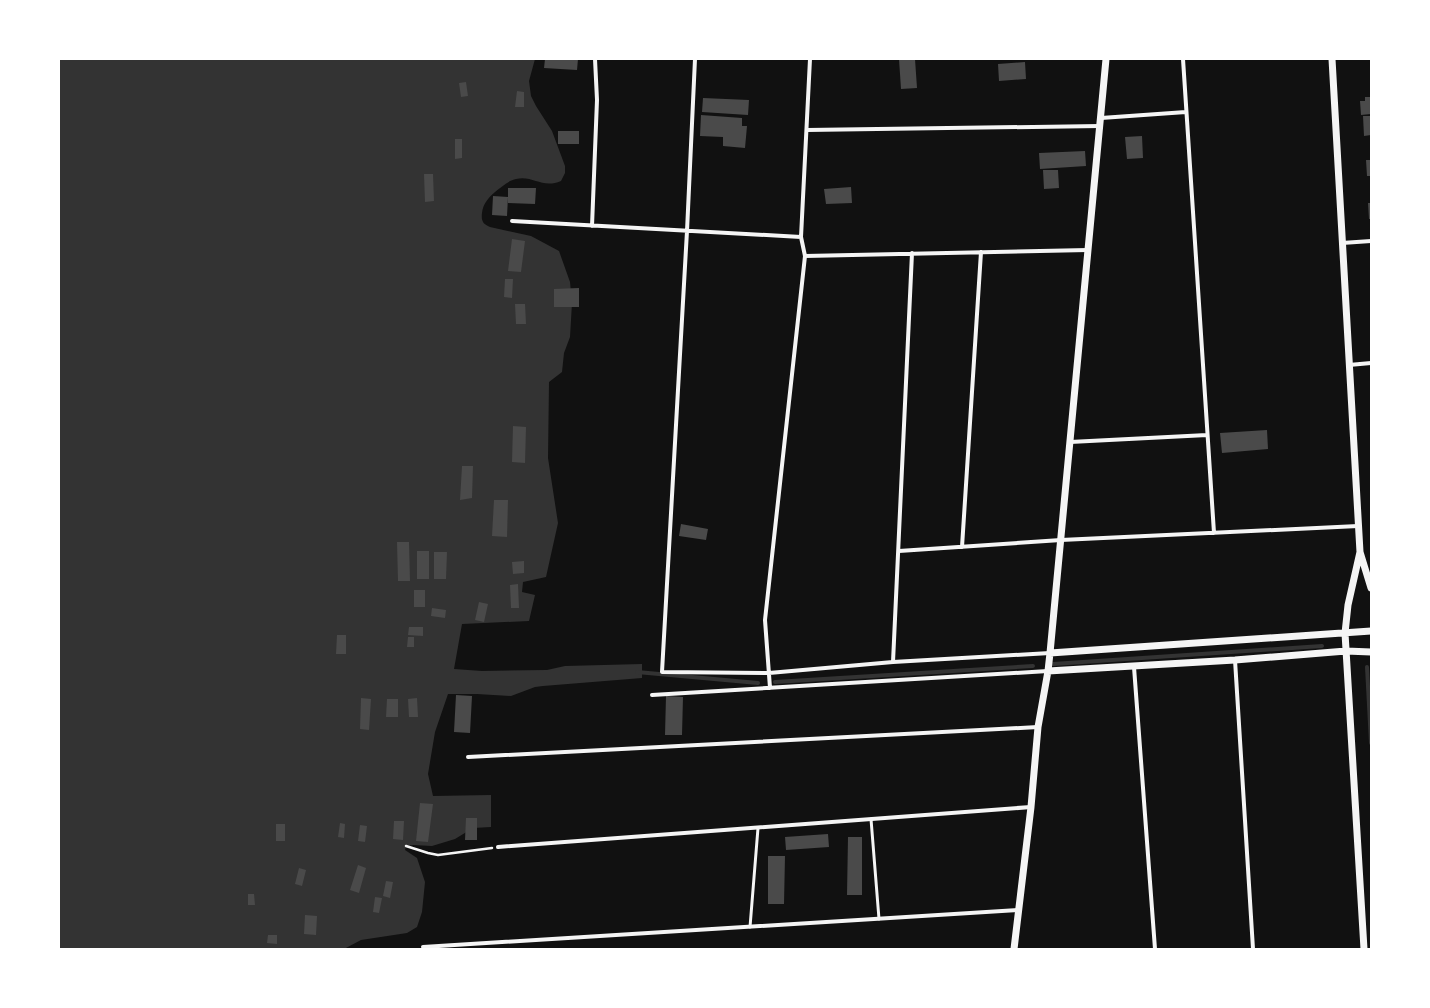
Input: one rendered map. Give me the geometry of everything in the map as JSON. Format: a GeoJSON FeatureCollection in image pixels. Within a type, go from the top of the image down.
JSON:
{"type":"FeatureCollection","features":[{"type":"Feature","properties":{"kind":"street"},"geometry":{"type":"LineString","coordinates":[[592,226],[598,100],[595,59]]}},
{"type":"Feature","properties":{"kind":"street"},"geometry":{"type":"LineString","coordinates":[[695,59],[687,231],[662,672],[769,673],[893,662],[1371,631]]}},
{"type":"Feature","properties":{"kind":"street"},"geometry":{"type":"LineString","coordinates":[[770,688],[766,620],[805,256],[802,237],[810,59]]}},
{"type":"Feature","properties":{"kind":"street"},"geometry":{"type":"LineString","coordinates":[[1014,949],[1031,807],[1038,727],[1050,653],[1106,59]]}},
{"type":"Feature","properties":{"kind":"street"},"geometry":{"type":"LineString","coordinates":[[1183,59],[1214,533]]}},
{"type":"Feature","properties":{"kind":"street"},"geometry":{"type":"LineString","coordinates":[[1332,59],[1358,526],[1360,552],[1371,588]]}},
{"type":"Feature","properties":{"kind":"street"},"geometry":{"type":"LineString","coordinates":[[1101,118],[1186,112]]}},
{"type":"Feature","properties":{"kind":"street"},"geometry":{"type":"LineString","coordinates":[[807,130],[1100,126]]}},
{"type":"Feature","properties":{"kind":"street"},"geometry":{"type":"LineString","coordinates":[[512,221],[802,237]]}},
{"type":"Feature","properties":{"kind":"street"},"geometry":{"type":"LineString","coordinates":[[1342,243],[1371,241]]}},
{"type":"Feature","properties":{"kind":"street"},"geometry":{"type":"LineString","coordinates":[[805,256],[1088,250]]}},
{"type":"Feature","properties":{"kind":"street"},"geometry":{"type":"LineString","coordinates":[[962,547],[980,252]]}},
{"type":"Feature","properties":{"kind":"street"},"geometry":{"type":"LineString","coordinates":[[893,662],[912,253]]}},
{"type":"Feature","properties":{"kind":"street"},"geometry":{"type":"LineString","coordinates":[[1348,365],[1371,364]]}},
{"type":"Feature","properties":{"kind":"street"},"geometry":{"type":"LineString","coordinates":[[1070,442],[1207,435]]}},
{"type":"Feature","properties":{"kind":"street"},"geometry":{"type":"LineString","coordinates":[[899,551],[1060,540],[1358,526]]}},
{"type":"Feature","properties":{"kind":"street"},"geometry":{"type":"LineString","coordinates":[[1360,552],[1348,605],[1344,633],[1364,949]]}},
{"type":"Feature","properties":{"kind":"street"},"geometry":{"type":"LineString","coordinates":[[652,695],[1134,667],[1346,651],[1371,652]]}},
{"type":"Feature","properties":{"kind":"street"},"geometry":{"type":"LineString","coordinates":[[1236,660],[1253,949]]}},
{"type":"Feature","properties":{"kind":"street"},"geometry":{"type":"LineString","coordinates":[[1134,667],[1155,949]]}},
{"type":"Feature","properties":{"kind":"street"},"geometry":{"type":"LineString","coordinates":[[468,757],[1038,727]]}},
{"type":"Feature","properties":{"kind":"street"},"geometry":{"type":"LineString","coordinates":[[498,848],[1031,807]]}},
{"type":"Feature","properties":{"kind":"street"},"geometry":{"type":"LineString","coordinates":[[423,947],[1019,910]]}},
{"type":"Feature","properties":{"kind":"lane"},"geometry":{"type":"LineString","coordinates":[[872,819],[879,919]]}},
{"type":"Feature","properties":{"kind":"lane"},"geometry":{"type":"LineString","coordinates":[[750,927],[758,828]]}},
{"type":"Feature","properties":{"kind":"path"},"geometry":{"type":"LineString","coordinates":[[406,846],[438,855],[498,848]]}},
{"type":"Feature","properties":{"kind":"shaded area"},"geometry":{"type":"Polygon","coordinates":[[[59,59],[535,59],[529,81],[531,96],[552,131],[565,166],[565,173],[561,181],[548,184],[522,178],[510,181],[499,188],[488,199],[483,207],[482,220],[490,227],[531,236],[559,251],[570,282],[572,303],[570,337],[564,353],[562,372],[549,382],[548,458],[558,523],[546,577],[523,582],[522,592],[535,595],[529,621],[462,624],[454,669],[482,671],[547,670],[565,666],[642,664],[642,678],[535,687],[511,696],[448,694],[435,732],[428,774],[433,796],[491,795],[491,827],[473,828],[455,839],[432,846],[406,846],[405,850],[417,858],[425,882],[422,912],[417,927],[407,933],[361,940],[344,949],[59,949],[59,59]]]}},
{"type":"Feature","properties":{"kind":"building"},"geometry":{"type":"Polygon","coordinates":[[[545,59],[578,59],[577,70],[544,68],[545,59]]]}},
{"type":"Feature","properties":{"kind":"building"},"geometry":{"type":"Polygon","coordinates":[[[899,59],[915,59],[917,88],[901,89],[899,59]]]}},
{"type":"Feature","properties":{"kind":"building"},"geometry":{"type":"Polygon","coordinates":[[[1025,62],[1026,79],[999,81],[998,64],[1025,62]]]}},
{"type":"Feature","properties":{"kind":"building"},"geometry":{"type":"Polygon","coordinates":[[[466,82],[468,96],[461,97],[459,83],[466,82]]]}},
{"type":"Feature","properties":{"kind":"building"},"geometry":{"type":"Polygon","coordinates":[[[517,91],[524,92],[524,107],[515,107],[517,91]]]}},
{"type":"Feature","properties":{"kind":"building"},"geometry":{"type":"Polygon","coordinates":[[[1365,97],[1371,97],[1371,114],[1361,115],[1360,101],[1365,101],[1365,97]]]}},
{"type":"Feature","properties":{"kind":"building"},"geometry":{"type":"Polygon","coordinates":[[[703,98],[749,100],[748,115],[702,112],[703,98]]]}},
{"type":"Feature","properties":{"kind":"building"},"geometry":{"type":"Polygon","coordinates":[[[701,115],[742,118],[742,126],[747,126],[745,148],[723,146],[723,137],[700,136],[701,115]]]}},
{"type":"Feature","properties":{"kind":"building"},"geometry":{"type":"Polygon","coordinates":[[[1363,116],[1371,116],[1371,135],[1364,136],[1363,116]]]}},
{"type":"Feature","properties":{"kind":"building"},"geometry":{"type":"Polygon","coordinates":[[[558,131],[579,131],[579,144],[558,144],[558,131]]]}},
{"type":"Feature","properties":{"kind":"building"},"geometry":{"type":"Polygon","coordinates":[[[1142,136],[1143,158],[1127,159],[1125,137],[1142,136]]]}},
{"type":"Feature","properties":{"kind":"building"},"geometry":{"type":"Polygon","coordinates":[[[455,139],[462,139],[462,158],[455,159],[455,139]]]}},
{"type":"Feature","properties":{"kind":"building"},"geometry":{"type":"Polygon","coordinates":[[[1085,151],[1086,166],[1040,169],[1039,153],[1085,151]]]}},
{"type":"Feature","properties":{"kind":"building"},"geometry":{"type":"Polygon","coordinates":[[[1366,160],[1371,160],[1371,176],[1367,176],[1366,160]]]}},
{"type":"Feature","properties":{"kind":"building"},"geometry":{"type":"Polygon","coordinates":[[[1043,170],[1058,170],[1059,188],[1044,189],[1043,170]]]}},
{"type":"Feature","properties":{"kind":"building"},"geometry":{"type":"Polygon","coordinates":[[[424,174],[433,174],[434,201],[425,202],[424,174]]]}},
{"type":"Feature","properties":{"kind":"building"},"geometry":{"type":"Polygon","coordinates":[[[851,187],[852,203],[826,204],[824,189],[851,187]]]}},
{"type":"Feature","properties":{"kind":"building"},"geometry":{"type":"Polygon","coordinates":[[[508,188],[536,188],[535,204],[508,203],[508,188]]]}},
{"type":"Feature","properties":{"kind":"building"},"geometry":{"type":"Polygon","coordinates":[[[493,196],[508,197],[507,216],[492,215],[493,196]]]}},
{"type":"Feature","properties":{"kind":"building"},"geometry":{"type":"Polygon","coordinates":[[[1368,203],[1371,203],[1371,219],[1369,219],[1368,203]]]}},
{"type":"Feature","properties":{"kind":"building"},"geometry":{"type":"Polygon","coordinates":[[[512,239],[525,241],[521,272],[508,271],[512,239]]]}},
{"type":"Feature","properties":{"kind":"building"},"geometry":{"type":"Polygon","coordinates":[[[505,279],[513,279],[512,298],[504,297],[505,279]]]}},
{"type":"Feature","properties":{"kind":"building"},"geometry":{"type":"Polygon","coordinates":[[[579,288],[579,307],[554,307],[554,289],[579,288]]]}},
{"type":"Feature","properties":{"kind":"building"},"geometry":{"type":"Polygon","coordinates":[[[515,304],[525,304],[526,324],[516,324],[515,304]]]}},
{"type":"Feature","properties":{"kind":"building"},"geometry":{"type":"Polygon","coordinates":[[[513,426],[526,427],[525,463],[512,462],[513,426]]]}},
{"type":"Feature","properties":{"kind":"building"},"geometry":{"type":"Polygon","coordinates":[[[1267,430],[1268,449],[1222,453],[1220,433],[1267,430]]]}},
{"type":"Feature","properties":{"kind":"building"},"geometry":{"type":"Polygon","coordinates":[[[462,466],[473,466],[472,498],[460,500],[462,466]]]}},
{"type":"Feature","properties":{"kind":"building"},"geometry":{"type":"Polygon","coordinates":[[[494,500],[508,500],[507,537],[492,536],[494,500]]]}},
{"type":"Feature","properties":{"kind":"building"},"geometry":{"type":"Polygon","coordinates":[[[681,524],[708,529],[706,540],[679,536],[681,524]]]}},
{"type":"Feature","properties":{"kind":"building"},"geometry":{"type":"Polygon","coordinates":[[[397,542],[409,542],[410,581],[398,581],[397,542]]]}},
{"type":"Feature","properties":{"kind":"building"},"geometry":{"type":"Polygon","coordinates":[[[417,551],[429,551],[429,579],[417,579],[417,551]]]}},
{"type":"Feature","properties":{"kind":"building"},"geometry":{"type":"Polygon","coordinates":[[[434,552],[447,552],[446,579],[434,579],[434,552]]]}},
{"type":"Feature","properties":{"kind":"building"},"geometry":{"type":"Polygon","coordinates":[[[524,561],[524,573],[513,574],[512,562],[524,561]]]}},
{"type":"Feature","properties":{"kind":"building"},"geometry":{"type":"Polygon","coordinates":[[[518,584],[519,608],[511,608],[510,585],[518,584]]]}},
{"type":"Feature","properties":{"kind":"building"},"geometry":{"type":"Polygon","coordinates":[[[414,590],[425,590],[425,607],[414,607],[414,590]]]}},
{"type":"Feature","properties":{"kind":"building"},"geometry":{"type":"Polygon","coordinates":[[[479,602],[488,604],[484,622],[475,620],[479,602]]]}},
{"type":"Feature","properties":{"kind":"building"},"geometry":{"type":"Polygon","coordinates":[[[432,608],[446,610],[445,618],[431,616],[432,608]]]}},
{"type":"Feature","properties":{"kind":"building"},"geometry":{"type":"Polygon","coordinates":[[[409,627],[423,627],[423,636],[408,635],[409,627]]]}},
{"type":"Feature","properties":{"kind":"building"},"geometry":{"type":"Polygon","coordinates":[[[337,635],[346,635],[346,654],[336,654],[337,635]]]}},
{"type":"Feature","properties":{"kind":"building"},"geometry":{"type":"Polygon","coordinates":[[[408,637],[414,637],[414,647],[407,647],[408,637]]]}},
{"type":"Feature","properties":{"kind":"building"},"geometry":{"type":"Polygon","coordinates":[[[456,695],[472,696],[470,733],[454,732],[456,695]]]}},
{"type":"Feature","properties":{"kind":"building"},"geometry":{"type":"Polygon","coordinates":[[[666,696],[683,697],[682,735],[665,735],[666,696]]]}},
{"type":"Feature","properties":{"kind":"building"},"geometry":{"type":"Polygon","coordinates":[[[361,698],[371,699],[369,730],[360,729],[361,698]]]}},
{"type":"Feature","properties":{"kind":"building"},"geometry":{"type":"Polygon","coordinates":[[[417,698],[418,717],[409,717],[408,699],[417,698]]]}},
{"type":"Feature","properties":{"kind":"building"},"geometry":{"type":"Polygon","coordinates":[[[387,699],[398,699],[398,717],[386,717],[387,699]]]}},
{"type":"Feature","properties":{"kind":"building"},"geometry":{"type":"Polygon","coordinates":[[[420,803],[433,804],[428,842],[416,841],[420,803]]]}},
{"type":"Feature","properties":{"kind":"building"},"geometry":{"type":"Polygon","coordinates":[[[466,818],[477,818],[477,840],[465,840],[466,818]]]}},
{"type":"Feature","properties":{"kind":"building"},"geometry":{"type":"Polygon","coordinates":[[[394,821],[404,821],[403,840],[393,839],[394,821]]]}},
{"type":"Feature","properties":{"kind":"building"},"geometry":{"type":"Polygon","coordinates":[[[340,823],[345,824],[344,838],[338,837],[340,823]]]}},
{"type":"Feature","properties":{"kind":"building"},"geometry":{"type":"Polygon","coordinates":[[[276,824],[285,824],[285,841],[276,841],[276,824]]]}},
{"type":"Feature","properties":{"kind":"building"},"geometry":{"type":"Polygon","coordinates":[[[360,825],[367,826],[365,842],[358,841],[360,825]]]}},
{"type":"Feature","properties":{"kind":"building"},"geometry":{"type":"Polygon","coordinates":[[[828,834],[829,847],[786,850],[785,837],[828,834]]]}},
{"type":"Feature","properties":{"kind":"building"},"geometry":{"type":"Polygon","coordinates":[[[848,837],[862,837],[862,895],[847,895],[848,837]]]}},
{"type":"Feature","properties":{"kind":"building"},"geometry":{"type":"Polygon","coordinates":[[[768,856],[785,856],[784,904],[768,904],[768,856]]]}},
{"type":"Feature","properties":{"kind":"building"},"geometry":{"type":"Polygon","coordinates":[[[358,865],[366,868],[359,893],[350,890],[358,865]]]}},
{"type":"Feature","properties":{"kind":"building"},"geometry":{"type":"Polygon","coordinates":[[[299,868],[306,870],[302,886],[295,884],[299,868]]]}},
{"type":"Feature","properties":{"kind":"building"},"geometry":{"type":"Polygon","coordinates":[[[386,881],[393,882],[390,898],[383,896],[386,881]]]}},
{"type":"Feature","properties":{"kind":"building"},"geometry":{"type":"Polygon","coordinates":[[[248,894],[254,894],[255,905],[248,905],[248,894]]]}},
{"type":"Feature","properties":{"kind":"building"},"geometry":{"type":"Polygon","coordinates":[[[375,897],[382,898],[379,913],[373,912],[375,897]]]}},
{"type":"Feature","properties":{"kind":"building"},"geometry":{"type":"Polygon","coordinates":[[[305,915],[317,916],[316,935],[304,934],[305,915]]]}},
{"type":"Feature","properties":{"kind":"building"},"geometry":{"type":"Polygon","coordinates":[[[268,935],[277,935],[277,944],[267,943],[268,935]]]}},
{"type":"Feature","properties":{"kind":"waterway"},"geometry":{"type":"LineString","coordinates":[[1053,664],[1322,646]]}},
{"type":"Feature","properties":{"kind":"waterway"},"geometry":{"type":"LineString","coordinates":[[775,682],[1033,666]]}},
{"type":"Feature","properties":{"kind":"waterway"},"geometry":{"type":"LineString","coordinates":[[1367,667],[1371,743]]}},
{"type":"Feature","properties":{"kind":"waterway"},"geometry":{"type":"LineString","coordinates":[[637,672],[758,683]]}}]}
